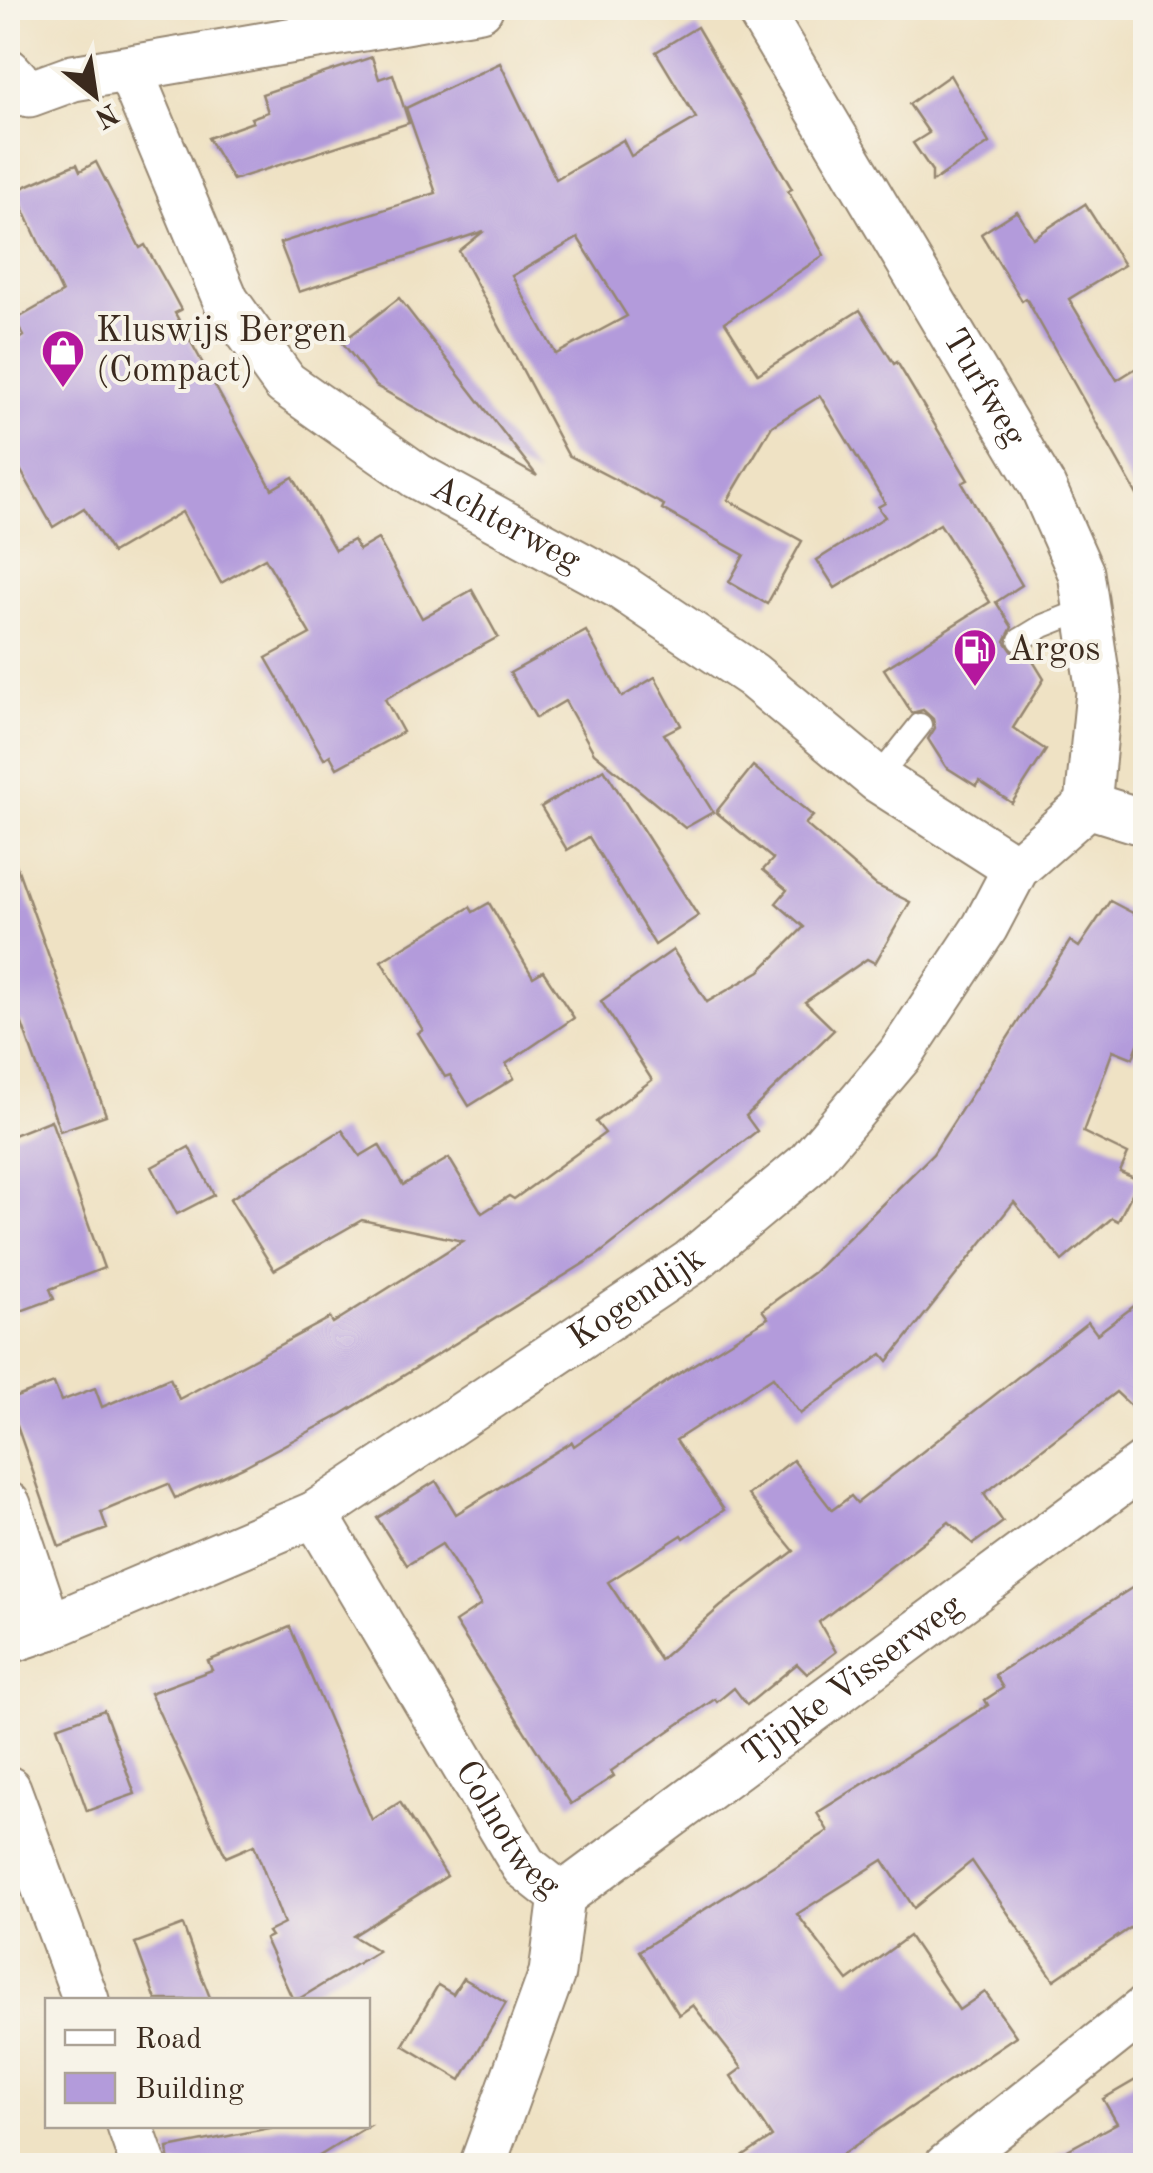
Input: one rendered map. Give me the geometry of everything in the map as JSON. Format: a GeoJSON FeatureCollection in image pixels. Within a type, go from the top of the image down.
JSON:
{"type":"FeatureCollection","features":[{"type":"Feature","properties":{"kind":"street"},"geometry":{"type":"LineString","coordinates":[[15,91],[480,8]]}},
{"type":"Feature","properties":{"kind":"street","name":"Turfweg"},"geometry":{"type":"LineString","coordinates":[[758,8],[1042,488],[1081,573],[1099,692],[1088,805]]}},
{"type":"Feature","properties":{"kind":"street","name":"Achterweg"},"geometry":{"type":"LineString","coordinates":[[129,69],[226,301],[286,383],[417,476],[621,587],[752,675],[877,778],[1016,868]]}},
{"type":"Feature","properties":{"kind":"street"},"geometry":{"type":"LineString","coordinates":[[1088,805],[1146,824]]}},
{"type":"Feature","properties":{"kind":"street","name":"Kogendijk"},"geometry":{"type":"LineString","coordinates":[[8,1505],[28,1634],[315,1514],[690,1264],[807,1165],[900,1055],[985,927],[1016,868],[1088,805]]}},
{"type":"Feature","properties":{"kind":"street","name":"Tjipke Visserweg"},"geometry":{"type":"LineString","coordinates":[[562,1896],[1146,1463]]}},
{"type":"Feature","properties":{"kind":"street","name":"Colnotweg"},"geometry":{"type":"LineString","coordinates":[[315,1514],[524,1866],[562,1896],[552,1974],[482,2166]]}},
{"type":"Feature","properties":{"kind":"street"},"geometry":{"type":"LineString","coordinates":[[8,1789],[85,1998]]}},
{"type":"Feature","properties":{"kind":"street"},"geometry":{"type":"LineString","coordinates":[[947,2166],[1146,2008]]}},
{"type":"Feature","properties":{"kind":"street"},"geometry":{"type":"LineString","coordinates":[[131,2128],[144,2166]]}},
{"type":"Feature","properties":{"kind":"lane"},"geometry":{"type":"LineString","coordinates":[[1020,640],[1086,608]]}},
{"type":"Feature","properties":{"kind":"lane"},"geometry":{"type":"LineString","coordinates":[[877,778],[920,726]]}},
{"type":"Feature","properties":{"kind":"building"},"geometry":{"type":"Polygon","coordinates":[[[697,27],[792,189],[788,191],[824,255],[725,322],[758,374],[860,310],[894,364],[897,362],[968,480],[962,483],[1022,585],[996,602],[1012,627],[1005,641],[1014,654],[1028,653],[1044,679],[1013,728],[1046,750],[1012,803],[979,781],[976,786],[946,767],[928,739],[935,728],[933,719],[923,710],[912,713],[884,669],[990,602],[940,524],[835,588],[817,560],[885,517],[878,507],[885,503],[820,396],[772,426],[728,500],[802,541],[767,604],[729,582],[744,555],[662,509],[664,505],[568,455],[459,251],[484,231],[299,292],[280,243],[436,193],[406,108],[500,63],[556,179],[623,140],[631,156],[696,118],[656,52],[697,27]],[[578,238],[512,276],[556,354],[627,316],[578,238]]]}},
{"type":"Feature","properties":{"kind":"building"},"geometry":{"type":"Polygon","coordinates":[[[372,57],[379,79],[393,74],[409,123],[233,180],[208,138],[253,122],[251,118],[268,112],[262,94],[372,57]]]}},
{"type":"Feature","properties":{"kind":"building"},"geometry":{"type":"Polygon","coordinates":[[[950,75],[989,143],[932,182],[932,171],[913,143],[929,133],[909,104],[950,75]]]}},
{"type":"Feature","properties":{"kind":"building"},"geometry":{"type":"Polygon","coordinates":[[[96,162],[140,248],[145,245],[172,293],[181,310],[175,313],[272,489],[293,477],[335,550],[353,540],[359,550],[378,539],[422,618],[472,590],[498,637],[385,699],[403,732],[337,768],[330,755],[324,759],[266,658],[310,634],[265,558],[221,583],[182,512],[112,553],[84,508],[53,527],[8,448],[8,347],[24,336],[15,320],[62,293],[15,191],[71,166],[77,164],[80,171],[96,162]]]}},
{"type":"Feature","properties":{"kind":"building"},"geometry":{"type":"Polygon","coordinates":[[[1085,204],[1124,265],[1069,299],[1117,380],[1146,362],[1146,511],[1026,298],[1022,301],[981,234],[1017,211],[1033,238],[1085,204]]]}},
{"type":"Feature","properties":{"kind":"building"},"geometry":{"type":"Polygon","coordinates":[[[399,298],[537,476],[376,386],[342,342],[399,298]]]}},
{"type":"Feature","properties":{"kind":"building"},"geometry":{"type":"Polygon","coordinates":[[[586,631],[622,697],[655,677],[681,725],[664,734],[713,812],[685,828],[594,753],[565,701],[536,718],[510,673],[586,631]]]}},
{"type":"Feature","properties":{"kind":"building"},"geometry":{"type":"Polygon","coordinates":[[[753,766],[813,816],[805,824],[876,885],[910,902],[875,963],[867,959],[805,1002],[834,1030],[746,1116],[757,1131],[599,1254],[342,1414],[175,1498],[168,1484],[101,1512],[107,1529],[59,1547],[8,1400],[54,1383],[61,1401],[95,1388],[102,1407],[170,1378],[179,1399],[330,1318],[333,1323],[463,1241],[362,1220],[274,1270],[230,1199],[342,1130],[360,1156],[379,1145],[403,1185],[449,1158],[482,1213],[509,1196],[514,1199],[605,1133],[596,1122],[652,1080],[601,1001],[673,950],[707,1002],[760,971],[804,927],[776,903],[787,890],[763,870],[773,859],[716,812],[753,766]]]}},
{"type":"Feature","properties":{"kind":"building"},"geometry":{"type":"Polygon","coordinates":[[[604,769],[698,916],[655,945],[589,837],[567,850],[541,807],[604,769]]]}},
{"type":"Feature","properties":{"kind":"building"},"geometry":{"type":"Polygon","coordinates":[[[13,856],[106,1115],[60,1131],[21,1021],[8,1026],[8,857],[13,856]]]}},
{"type":"Feature","properties":{"kind":"building"},"geometry":{"type":"Polygon","coordinates":[[[1110,901],[1146,920],[1146,1023],[1133,1058],[1113,1050],[1083,1132],[1128,1154],[1120,1172],[1139,1180],[1118,1221],[1112,1218],[1062,1261],[1014,1202],[888,1361],[882,1354],[800,1414],[773,1377],[676,1440],[724,1510],[608,1582],[660,1660],[721,1606],[794,1551],[748,1495],[793,1460],[832,1510],[851,1496],[857,1503],[1088,1322],[1097,1334],[1146,1297],[1146,1420],[1116,1392],[984,1494],[1003,1522],[973,1544],[949,1522],[819,1622],[836,1652],[807,1674],[797,1664],[747,1705],[734,1688],[611,1771],[614,1776],[571,1804],[455,1622],[481,1605],[442,1544],[407,1565],[377,1518],[436,1481],[456,1514],[572,1442],[574,1446],[768,1318],[762,1310],[814,1272],[933,1154],[1070,941],[1079,947],[1110,901]]]}},
{"type":"Feature","properties":{"kind":"building"},"geometry":{"type":"Polygon","coordinates":[[[489,903],[533,977],[543,971],[574,1018],[506,1064],[514,1078],[469,1106],[450,1075],[445,1077],[418,1033],[423,1030],[381,961],[470,907],[473,912],[489,903]]]}},
{"type":"Feature","properties":{"kind":"building"},"geometry":{"type":"Polygon","coordinates":[[[51,1120],[104,1268],[50,1289],[54,1299],[18,1312],[8,1283],[8,1137],[51,1120]]]}},
{"type":"Feature","properties":{"kind":"building"},"geometry":{"type":"Polygon","coordinates":[[[189,1147],[214,1195],[177,1214],[152,1167],[189,1147]]]}},
{"type":"Feature","properties":{"kind":"building"},"geometry":{"type":"Polygon","coordinates":[[[1146,1579],[1146,1917],[1054,1980],[972,1861],[914,1908],[883,1860],[797,1914],[848,1981],[909,1936],[959,2010],[985,1992],[1016,2036],[825,2166],[729,2166],[772,2137],[731,2076],[742,2068],[693,2005],[679,2015],[639,1951],[828,1831],[817,1813],[988,1705],[985,1700],[1003,1688],[995,1675],[1146,1579]]]}},
{"type":"Feature","properties":{"kind":"building"},"geometry":{"type":"Polygon","coordinates":[[[290,1627],[372,1820],[400,1802],[447,1876],[353,1936],[378,1951],[300,1998],[292,1998],[265,1939],[271,1936],[268,1932],[284,1924],[254,1845],[226,1857],[150,1693],[212,1670],[208,1661],[290,1627]]]}},
{"type":"Feature","properties":{"kind":"building"},"geometry":{"type":"Polygon","coordinates":[[[104,1710],[135,1794],[87,1811],[57,1727],[104,1710]]]}},
{"type":"Feature","properties":{"kind":"building"},"geometry":{"type":"Polygon","coordinates":[[[183,1925],[210,1998],[155,1998],[135,1943],[183,1925]]]}},
{"type":"Feature","properties":{"kind":"building"},"geometry":{"type":"Polygon","coordinates":[[[463,1978],[506,2003],[461,2080],[403,2045],[438,1985],[453,1994],[463,1978]]]}},
{"type":"Feature","properties":{"kind":"building"},"geometry":{"type":"Polygon","coordinates":[[[1146,2074],[1146,2166],[1038,2166],[1117,2123],[1103,2099],[1146,2074]]]}},
{"type":"Feature","properties":{"kind":"building"},"geometry":{"type":"Polygon","coordinates":[[[270,2128],[365,2128],[303,2166],[170,2166],[168,2148],[270,2128]]]}},
{"type":"Feature","properties":{"kind":"place","name":"Kluswijs Bergen (Compact)"},"geometry":{"type":"Point","coordinates":[63,389]}},
{"type":"Feature","properties":{"kind":"place","name":"Argos"},"geometry":{"type":"Point","coordinates":[975,688]}}]}
